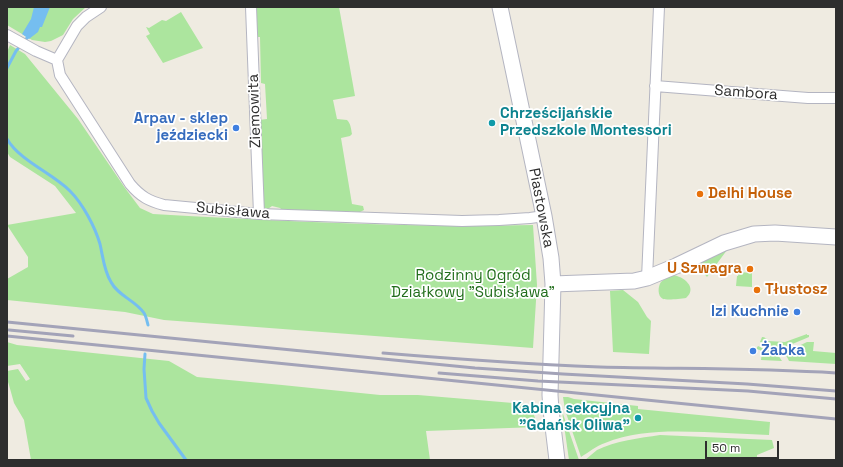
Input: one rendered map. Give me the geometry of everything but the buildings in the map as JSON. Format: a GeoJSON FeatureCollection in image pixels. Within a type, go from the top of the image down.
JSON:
{"type":"FeatureCollection","features":[{"type":"Feature","properties":{"kind":"street"},"geometry":{"type":"LineString","coordinates":[[11,37],[41,54],[57,60],[77,26],[86,17],[101,7]]}},
{"type":"Feature","properties":{"kind":"street","name":"Ziemowita"},"geometry":{"type":"LineString","coordinates":[[251,7],[259,214]]}},
{"type":"Feature","properties":{"kind":"street","name":"Piastowska"},"geometry":{"type":"LineString","coordinates":[[500,7],[544,216],[551,258],[553,284],[550,395],[557,460]]}},
{"type":"Feature","properties":{"kind":"street"},"geometry":{"type":"LineString","coordinates":[[647,278],[659,7]]}},
{"type":"Feature","properties":{"kind":"street","name":"Subisława"},"geometry":{"type":"LineString","coordinates":[[57,60],[60,75],[130,184],[144,198],[153,202],[164,205],[259,214],[367,218],[462,221],[499,220],[544,216]]}},
{"type":"Feature","properties":{"kind":"street","name":"Sambora"},"geometry":{"type":"LineString","coordinates":[[655,86],[808,98],[836,98]]}},
{"type":"Feature","properties":{"kind":"street"},"geometry":{"type":"LineString","coordinates":[[553,284],[647,278],[687,262],[724,243],[754,234],[775,233],[836,237]]}},
{"type":"Feature","properties":{"kind":"green space"},"geometry":{"type":"Polygon","coordinates":[[[7,7],[86,7],[73,19],[63,35],[51,41],[45,42],[32,40],[7,25],[7,7]]]}},
{"type":"Feature","properties":{"kind":"green space"},"geometry":{"type":"Polygon","coordinates":[[[255,7],[339,7],[355,96],[333,100],[337,119],[347,120],[351,128],[352,134],[350,136],[341,138],[352,204],[363,206],[364,210],[360,212],[282,210],[272,206],[268,209],[264,208],[259,120],[267,119],[265,84],[261,83],[260,37],[257,37],[255,7]]]}},
{"type":"Feature","properties":{"kind":"green space"},"geometry":{"type":"Polygon","coordinates":[[[181,12],[203,48],[163,63],[146,36],[150,34],[146,27],[149,28],[162,20],[166,21],[181,12]]]}},
{"type":"Feature","properties":{"kind":"green space","name":"Rodzinny Ogród Działkowy \"Subisława\""},"geometry":{"type":"Polygon","coordinates":[[[10,45],[25,54],[78,119],[140,208],[153,214],[391,225],[533,225],[537,285],[533,348],[164,320],[125,312],[7,300],[7,279],[28,267],[28,257],[7,225],[76,213],[55,186],[10,157],[7,152],[7,52],[10,45]]]}},
{"type":"Feature","properties":{"kind":"green space"},"geometry":{"type":"Polygon","coordinates":[[[730,246],[707,277],[695,263],[730,246]]]}},
{"type":"Feature","properties":{"kind":"green space"},"geometry":{"type":"Polygon","coordinates":[[[739,272],[752,273],[752,287],[736,286],[739,272]]]}},
{"type":"Feature","properties":{"kind":"green space"},"geometry":{"type":"Polygon","coordinates":[[[672,275],[685,280],[688,283],[691,290],[686,298],[661,298],[659,286],[661,282],[672,275]]]}},
{"type":"Feature","properties":{"kind":"green space"},"geometry":{"type":"Polygon","coordinates":[[[623,290],[638,302],[651,321],[649,354],[613,352],[610,291],[623,290]]]}},
{"type":"Feature","properties":{"kind":"green space"},"geometry":{"type":"Polygon","coordinates":[[[807,334],[809,337],[790,345],[783,350],[760,342],[762,337],[766,338],[768,341],[785,342],[807,334]]]}},
{"type":"Feature","properties":{"kind":"green space"},"geometry":{"type":"Polygon","coordinates":[[[7,342],[17,345],[169,361],[197,377],[380,395],[418,395],[525,404],[535,416],[537,427],[426,431],[430,460],[31,460],[24,420],[14,403],[7,379],[7,371],[18,369],[26,381],[30,379],[20,364],[7,366],[7,342]]]}},
{"type":"Feature","properties":{"kind":"green space"},"geometry":{"type":"Polygon","coordinates":[[[807,342],[814,342],[813,351],[836,353],[836,364],[789,361],[784,353],[807,342]]]}},
{"type":"Feature","properties":{"kind":"green space"},"geometry":{"type":"Polygon","coordinates":[[[758,346],[778,355],[782,361],[761,360],[762,352],[756,349],[758,346]]]}},
{"type":"Feature","properties":{"kind":"green space"},"geometry":{"type":"Polygon","coordinates":[[[563,397],[638,406],[638,409],[770,422],[769,435],[679,431],[654,432],[629,436],[602,444],[581,457],[565,410],[563,397]]]}},
{"type":"Feature","properties":{"kind":"green space"},"geometry":{"type":"Polygon","coordinates":[[[562,411],[579,460],[569,460],[562,411]]]}},
{"type":"Feature","properties":{"kind":"green space"},"geometry":{"type":"Polygon","coordinates":[[[660,435],[772,440],[774,448],[757,455],[757,460],[585,460],[597,450],[612,444],[660,435]]]}},
{"type":"Feature","properties":{"kind":"water"},"geometry":{"type":"Polygon","coordinates":[[[34,7],[50,7],[42,27],[40,27],[38,32],[29,39],[22,34],[31,19],[34,7]]]}},
{"type":"Feature","properties":{"kind":"waterway"},"geometry":{"type":"LineString","coordinates":[[7,68],[16,51],[29,34]]}},
{"type":"Feature","properties":{"kind":"waterway"},"geometry":{"type":"LineString","coordinates":[[7,139],[20,154],[63,184],[75,196],[92,223],[98,237],[105,269],[111,282],[118,291],[145,314],[148,325]]}},
{"type":"Feature","properties":{"kind":"waterway"},"geometry":{"type":"LineString","coordinates":[[145,354],[144,369],[146,398],[159,423],[186,460]]}},
{"type":"Feature","properties":{"kind":"railway"},"geometry":{"type":"LineString","coordinates":[[7,322],[475,368],[747,384],[836,391]]}},
{"type":"Feature","properties":{"kind":"railway"},"geometry":{"type":"LineString","coordinates":[[9,330],[73,336]]}},
{"type":"Feature","properties":{"kind":"railway"},"geometry":{"type":"LineString","coordinates":[[7,336],[836,419]]}},
{"type":"Feature","properties":{"kind":"railway"},"geometry":{"type":"LineString","coordinates":[[383,353],[600,367],[747,369],[836,373]]}},
{"type":"Feature","properties":{"kind":"railway"},"geometry":{"type":"LineString","coordinates":[[439,373],[538,381],[748,391],[836,399]]}},
{"type":"Feature","properties":{"kind":"place","name":"Chrześcijańskie Przedszkole Montessori"},"geometry":{"type":"Point","coordinates":[492,123]}},
{"type":"Feature","properties":{"kind":"place","name":"Arpav - sklep jeździecki"},"geometry":{"type":"Point","coordinates":[236,128]}},
{"type":"Feature","properties":{"kind":"place","name":"Delhi House"},"geometry":{"type":"Point","coordinates":[700,194]}},
{"type":"Feature","properties":{"kind":"place","name":"U Szwagra"},"geometry":{"type":"Point","coordinates":[750,269]}},
{"type":"Feature","properties":{"kind":"place","name":"Tłustosz"},"geometry":{"type":"Point","coordinates":[757,290]}},
{"type":"Feature","properties":{"kind":"place","name":"Izi Kuchnie"},"geometry":{"type":"Point","coordinates":[797,312]}},
{"type":"Feature","properties":{"kind":"place","name":"Żabka"},"geometry":{"type":"Point","coordinates":[753,351]}},
{"type":"Feature","properties":{"kind":"place","name":"Kabina sekcyjna \"Gdańsk Oliwa\""},"geometry":{"type":"Point","coordinates":[638,418]}}]}
